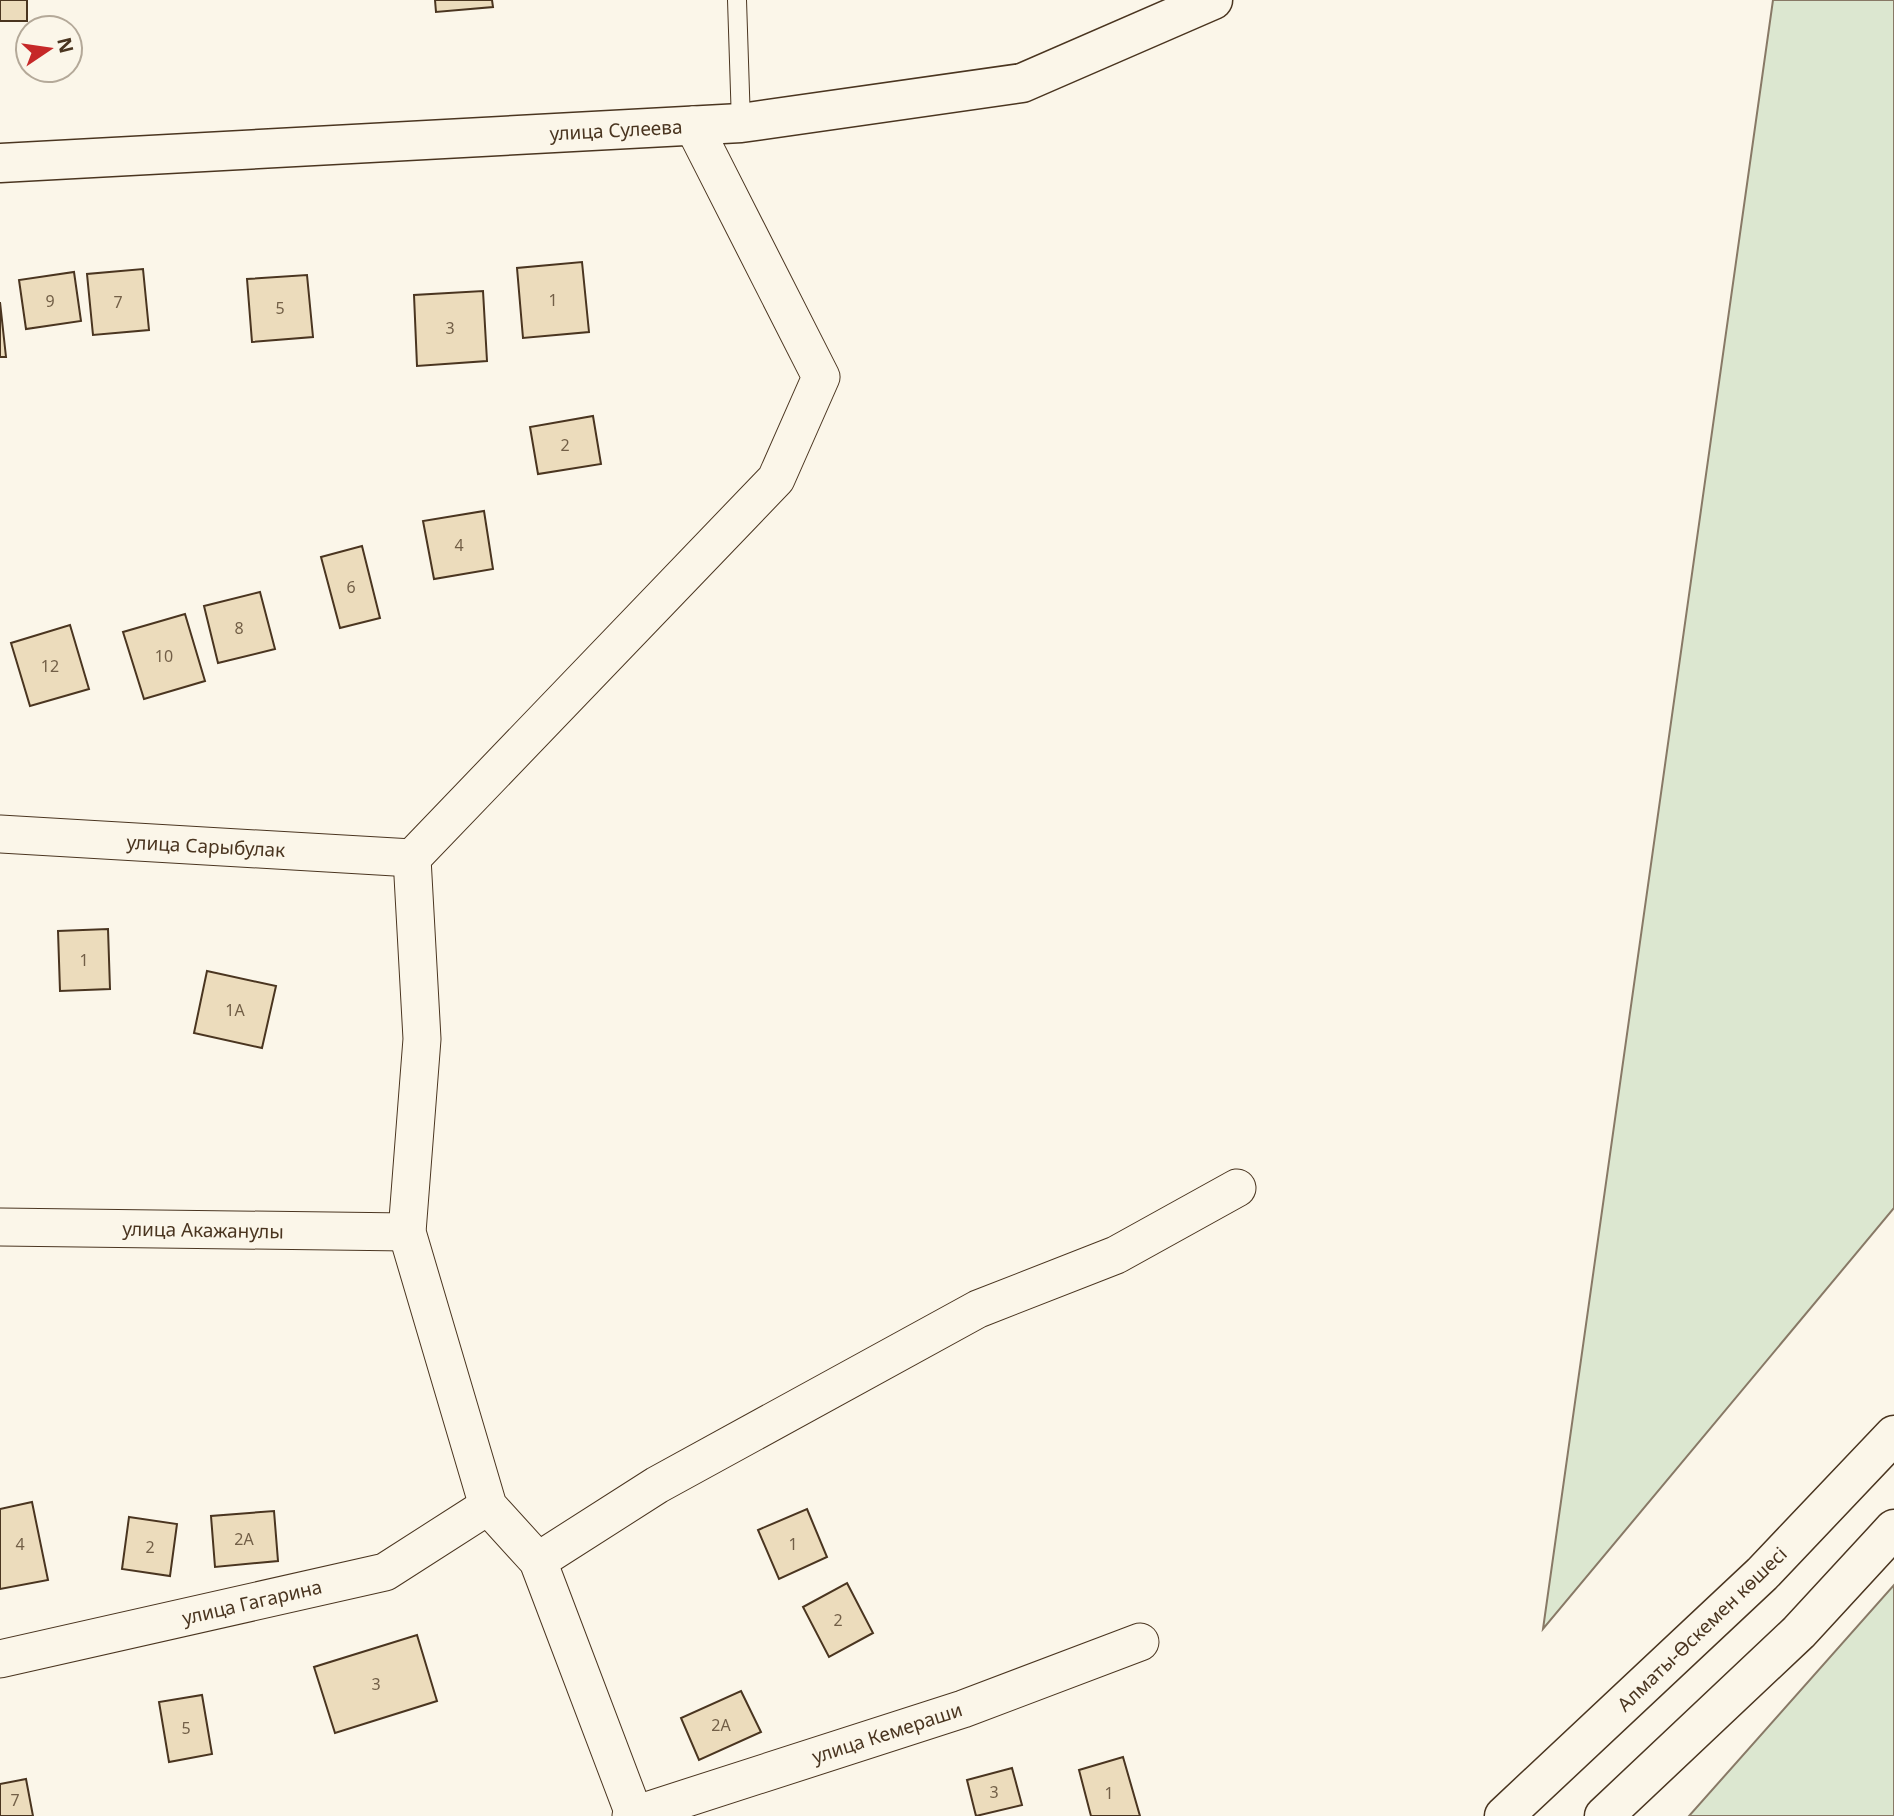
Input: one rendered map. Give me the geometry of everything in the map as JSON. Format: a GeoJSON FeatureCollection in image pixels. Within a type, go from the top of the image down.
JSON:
{"type":"FeatureCollection","features":[{"type":"Feature","properties":{"kind":"main road","name":"улица Сулеева"},"geometry":{"type":"LineString","coordinates":[[0,163],[741,123],[1023,83],[1213,0]]}},
{"type":"Feature","properties":{"kind":"main road","name":"Алматы-Өскемен көшесі"},"geometry":{"type":"LineString","coordinates":[[1504,1816],[1762,1574],[1894,1435]]}},
{"type":"Feature","properties":{"kind":"main road"},"geometry":{"type":"LineString","coordinates":[[1604,1816],[1798,1632],[1894,1529]]}},
{"type":"Feature","properties":{"kind":"street"},"geometry":{"type":"LineString","coordinates":[[633,1815],[538,1561],[488,1506],[407,1232],[422,1040],[412,858],[776,479],[821,377],[693,125]]}},
{"type":"Feature","properties":{"kind":"street","name":"улица Сарыбулак"},"geometry":{"type":"LineString","coordinates":[[0,834],[412,858]]}},
{"type":"Feature","properties":{"kind":"street"},"geometry":{"type":"LineString","coordinates":[[538,1561],[657,1485],[978,1308],[1116,1255],[1237,1188]]}},
{"type":"Feature","properties":{"kind":"street","name":"улица Акажанулы"},"geometry":{"type":"LineString","coordinates":[[0,1227],[407,1232]]}},
{"type":"Feature","properties":{"kind":"street","name":"улица Гагарина"},"geometry":{"type":"LineString","coordinates":[[0,1659],[385,1572],[488,1506]]}},
{"type":"Feature","properties":{"kind":"street","name":"улица Кемераши"},"geometry":{"type":"LineString","coordinates":[[633,1815],[963,1709],[1140,1642]]}},
{"type":"Feature","properties":{"kind":"lane"},"geometry":{"type":"LineString","coordinates":[[737,0],[741,123]]}},
{"type":"Feature","properties":{"kind":"green space"},"geometry":{"type":"Polygon","coordinates":[[[1773,0],[1894,0],[1894,1208],[1543,1629],[1773,0]]]}},
{"type":"Feature","properties":{"kind":"green space"},"geometry":{"type":"Polygon","coordinates":[[[1894,1585],[1894,1816],[1689,1816],[1894,1585]]]}},
{"type":"Feature","properties":{"kind":"building"},"geometry":{"type":"Polygon","coordinates":[[[0,0],[27,0],[27,14],[14,14],[14,21],[0,21],[0,0]]]}},
{"type":"Feature","properties":{"kind":"building"},"geometry":{"type":"Polygon","coordinates":[[[435,0],[492,0],[493,7],[436,12],[435,0]]]}},
{"type":"Feature","properties":{"kind":"building"},"geometry":{"type":"Polygon","coordinates":[[[582,262],[589,332],[523,338],[517,268],[582,262]]]}},
{"type":"Feature","properties":{"kind":"building"},"geometry":{"type":"Polygon","coordinates":[[[143,269],[149,330],[93,335],[87,274],[143,269]]]}},
{"type":"Feature","properties":{"kind":"building"},"geometry":{"type":"Polygon","coordinates":[[[74,272],[81,321],[26,329],[19,280],[74,272]]]}},
{"type":"Feature","properties":{"kind":"building"},"geometry":{"type":"Polygon","coordinates":[[[307,275],[313,337],[252,342],[247,279],[307,275]]]}},
{"type":"Feature","properties":{"kind":"building"},"geometry":{"type":"Polygon","coordinates":[[[483,291],[487,361],[417,366],[414,295],[483,291]]]}},
{"type":"Feature","properties":{"kind":"building"},"geometry":{"type":"Polygon","coordinates":[[[0,302],[6,357],[0,357],[0,302]]]}},
{"type":"Feature","properties":{"kind":"building"},"geometry":{"type":"Polygon","coordinates":[[[593,416],[601,464],[538,474],[530,427],[593,416]]]}},
{"type":"Feature","properties":{"kind":"building"},"geometry":{"type":"Polygon","coordinates":[[[484,511],[493,569],[434,579],[423,521],[484,511]]]}},
{"type":"Feature","properties":{"kind":"building"},"geometry":{"type":"Polygon","coordinates":[[[362,546],[380,618],[340,628],[321,557],[362,546]]]}},
{"type":"Feature","properties":{"kind":"building"},"geometry":{"type":"Polygon","coordinates":[[[260,592],[275,649],[218,663],[204,606],[260,592]]]}},
{"type":"Feature","properties":{"kind":"building"},"geometry":{"type":"Polygon","coordinates":[[[185,614],[205,681],[144,699],[123,632],[185,614]]]}},
{"type":"Feature","properties":{"kind":"building"},"geometry":{"type":"Polygon","coordinates":[[[70,625],[89,689],[30,706],[11,643],[70,625]]]}},
{"type":"Feature","properties":{"kind":"building"},"geometry":{"type":"Polygon","coordinates":[[[108,929],[110,989],[60,991],[58,931],[108,929]]]}},
{"type":"Feature","properties":{"kind":"building"},"geometry":{"type":"Polygon","coordinates":[[[207,971],[276,986],[262,1048],[194,1033],[207,971]]]}},
{"type":"Feature","properties":{"kind":"building"},"geometry":{"type":"Polygon","coordinates":[[[32,1502],[48,1580],[0,1589],[0,1509],[32,1502]]]}},
{"type":"Feature","properties":{"kind":"building"},"geometry":{"type":"Polygon","coordinates":[[[807,1509],[827,1557],[779,1579],[758,1530],[807,1509]]]}},
{"type":"Feature","properties":{"kind":"building"},"geometry":{"type":"Polygon","coordinates":[[[274,1511],[278,1561],[215,1567],[211,1516],[274,1511]]]}},
{"type":"Feature","properties":{"kind":"building"},"geometry":{"type":"Polygon","coordinates":[[[129,1517],[177,1524],[170,1576],[122,1569],[129,1517]]]}},
{"type":"Feature","properties":{"kind":"building"},"geometry":{"type":"Polygon","coordinates":[[[847,1583],[873,1633],[829,1657],[803,1607],[847,1583]]]}},
{"type":"Feature","properties":{"kind":"building"},"geometry":{"type":"Polygon","coordinates":[[[417,1635],[437,1701],[335,1733],[314,1667],[417,1635]]]}},
{"type":"Feature","properties":{"kind":"building"},"geometry":{"type":"Polygon","coordinates":[[[741,1691],[761,1732],[699,1760],[681,1718],[741,1691]]]}},
{"type":"Feature","properties":{"kind":"building"},"geometry":{"type":"Polygon","coordinates":[[[202,1695],[212,1754],[169,1762],[159,1702],[202,1695]]]}},
{"type":"Feature","properties":{"kind":"building"},"geometry":{"type":"Polygon","coordinates":[[[1123,1757],[1140,1816],[1091,1816],[1079,1770],[1123,1757]]]}},
{"type":"Feature","properties":{"kind":"building"},"geometry":{"type":"Polygon","coordinates":[[[1012,1768],[1022,1805],[976,1816],[967,1780],[1012,1768]]]}},
{"type":"Feature","properties":{"kind":"building"},"geometry":{"type":"Polygon","coordinates":[[[26,1779],[33,1816],[0,1816],[0,1784],[26,1779]]]}}]}
